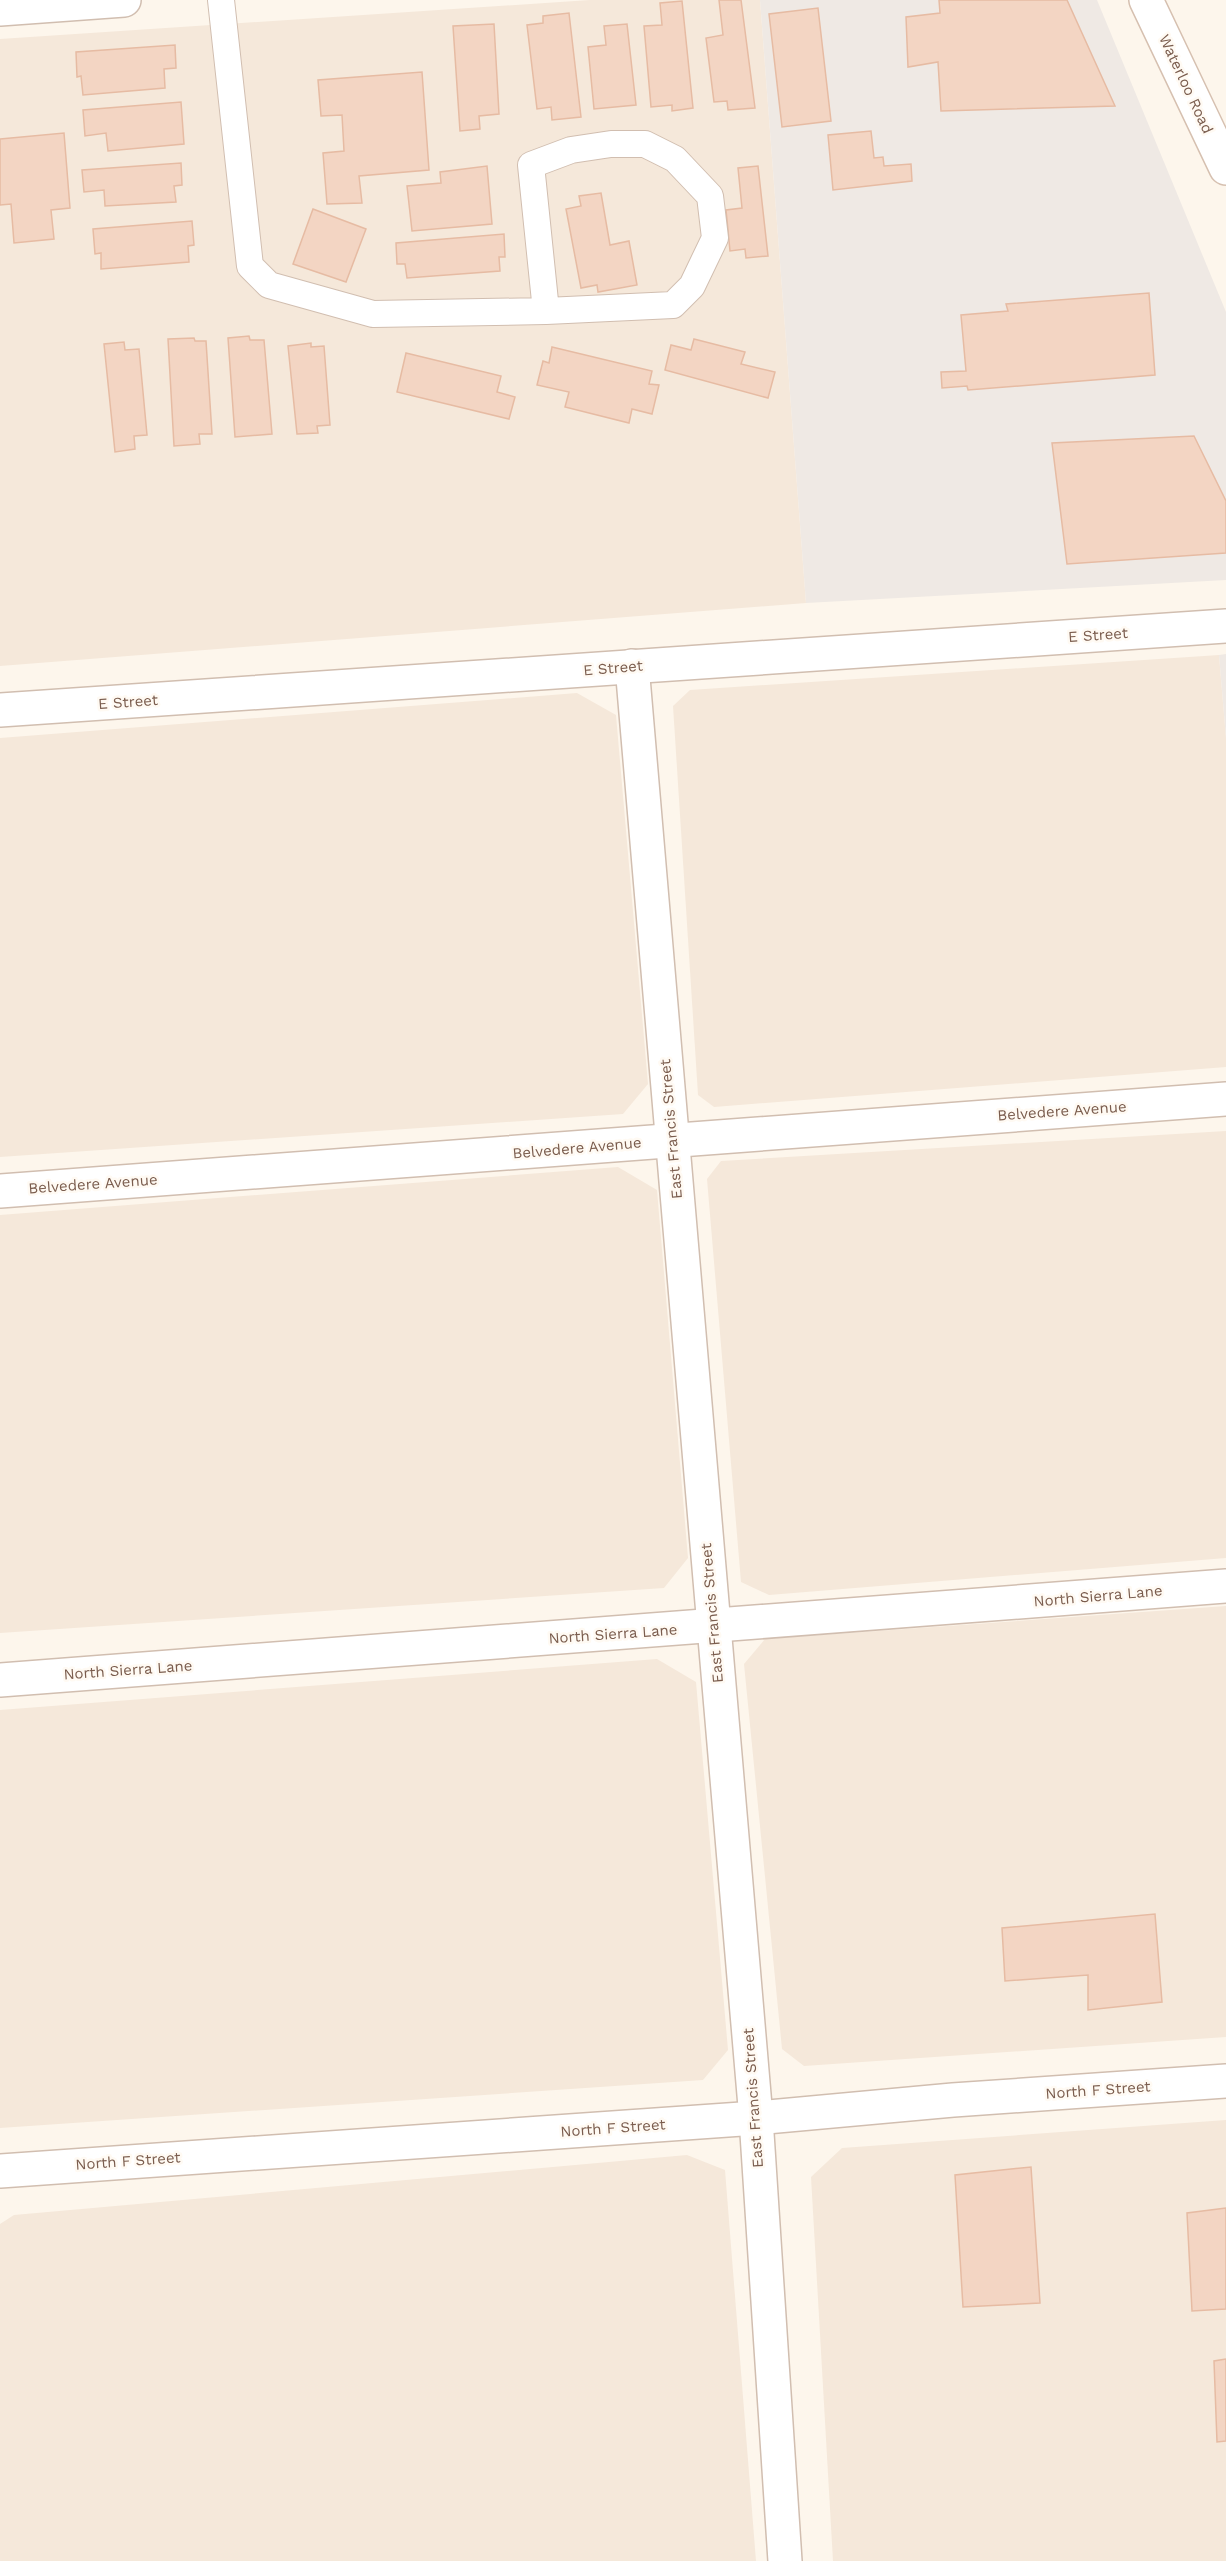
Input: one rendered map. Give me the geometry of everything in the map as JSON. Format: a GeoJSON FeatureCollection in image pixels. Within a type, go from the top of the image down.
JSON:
{"type":"FeatureCollection","features":[{"type":"Feature","properties":{"kind":"street"},"geometry":{"type":"LineString","coordinates":[[0,9],[124,0]]}},
{"type":"Feature","properties":{"kind":"street","name":"Waterloo Road"},"geometry":{"type":"LineString","coordinates":[[1146,0],[1226,168]]}},
{"type":"Feature","properties":{"kind":"street","name":"E Street"},"geometry":{"type":"LineString","coordinates":[[0,710],[1226,626]]}},
{"type":"Feature","properties":{"kind":"street","name":"East Francis Street"},"geometry":{"type":"LineString","coordinates":[[632,666],[756,2118],[785,2561]]}},
{"type":"Feature","properties":{"kind":"street","name":"Belvedere Avenue"},"geometry":{"type":"LineString","coordinates":[[0,1191],[1226,1099]]}},
{"type":"Feature","properties":{"kind":"street","name":"North Sierra Lane"},"geometry":{"type":"LineString","coordinates":[[0,1680],[1226,1586]]}},
{"type":"Feature","properties":{"kind":"street","name":"North F Street"},"geometry":{"type":"LineString","coordinates":[[0,2171],[756,2118],[942,2101],[1226,2081]]}},
{"type":"Feature","properties":{"kind":"lane"},"geometry":{"type":"LineString","coordinates":[[221,0],[250,266],[269,285],[373,314],[546,311],[673,305],[692,285],[716,238],[710,196],[675,159],[645,144],[611,144],[571,150],[531,165],[546,311]]}},
{"type":"Feature","properties":{"kind":"shaded area"},"geometry":{"type":"Polygon","coordinates":[[[590,0],[760,0],[806,603],[0,666],[0,39],[590,0]]]}},
{"type":"Feature","properties":{"kind":"shaded area"},"geometry":{"type":"Polygon","coordinates":[[[760,0],[1097,0],[1226,312],[1226,580],[806,603],[760,0]]]}},
{"type":"Feature","properties":{"kind":"shaded area"},"geometry":{"type":"Polygon","coordinates":[[[1226,654],[1226,738],[1219,655],[1226,654]]]}},
{"type":"Feature","properties":{"kind":"shaded area"},"geometry":{"type":"Polygon","coordinates":[[[1219,655],[1226,738],[1226,1067],[714,1107],[698,1095],[673,706],[690,690],[1219,655]]]}},
{"type":"Feature","properties":{"kind":"shaded area"},"geometry":{"type":"Polygon","coordinates":[[[577,693],[616,715],[648,1084],[623,1114],[0,1157],[0,738],[577,693]]]}},
{"type":"Feature","properties":{"kind":"shaded area"},"geometry":{"type":"Polygon","coordinates":[[[1226,1131],[1226,1558],[769,1595],[741,1582],[707,1179],[721,1161],[1226,1131]]]}},
{"type":"Feature","properties":{"kind":"shaded area"},"geometry":{"type":"Polygon","coordinates":[[[618,1167],[657,1190],[688,1558],[664,1588],[0,1633],[0,1215],[618,1167]]]}},
{"type":"Feature","properties":{"kind":"shaded area"},"geometry":{"type":"Polygon","coordinates":[[[1226,1606],[1226,2037],[804,2066],[782,2049],[744,1664],[765,1639],[1226,1606]]]}},
{"type":"Feature","properties":{"kind":"shaded area"},"geometry":{"type":"Polygon","coordinates":[[[657,1659],[696,1682],[728,2050],[703,2080],[0,2128],[0,1710],[657,1659]]]}},
{"type":"Feature","properties":{"kind":"shaded area"},"geometry":{"type":"Polygon","coordinates":[[[1226,2120],[1226,2561],[833,2561],[811,2177],[842,2148],[1226,2120]]]}},
{"type":"Feature","properties":{"kind":"shaded area"},"geometry":{"type":"Polygon","coordinates":[[[687,2155],[725,2170],[756,2561],[0,2561],[0,2224],[14,2215],[687,2155]]]}},
{"type":"Feature","properties":{"kind":"building"},"geometry":{"type":"Polygon","coordinates":[[[719,0],[741,0],[755,108],[728,110],[727,101],[714,102],[706,38],[723,35],[719,0]]]}},
{"type":"Feature","properties":{"kind":"building"},"geometry":{"type":"Polygon","coordinates":[[[939,0],[1067,0],[1115,106],[941,111],[938,62],[908,67],[906,17],[940,13],[939,0]]]}},
{"type":"Feature","properties":{"kind":"building"},"geometry":{"type":"Polygon","coordinates":[[[682,1],[693,108],[672,111],[672,105],[651,107],[644,26],[662,25],[660,3],[682,1]]]}},
{"type":"Feature","properties":{"kind":"building"},"geometry":{"type":"Polygon","coordinates":[[[818,8],[831,121],[782,127],[769,14],[818,8]]]}},
{"type":"Feature","properties":{"kind":"building"},"geometry":{"type":"Polygon","coordinates":[[[569,13],[581,117],[552,120],[551,107],[537,109],[527,25],[543,23],[543,16],[569,13]]]}},
{"type":"Feature","properties":{"kind":"building"},"geometry":{"type":"Polygon","coordinates":[[[494,24],[499,114],[479,116],[480,129],[460,131],[453,26],[494,24]]]}},
{"type":"Feature","properties":{"kind":"building"},"geometry":{"type":"Polygon","coordinates":[[[627,24],[636,105],[594,109],[588,47],[606,45],[604,26],[627,24]]]}},
{"type":"Feature","properties":{"kind":"building"},"geometry":{"type":"Polygon","coordinates":[[[175,45],[176,68],[164,69],[165,88],[83,95],[81,76],[77,77],[76,52],[175,45]]]}},
{"type":"Feature","properties":{"kind":"building"},"geometry":{"type":"Polygon","coordinates":[[[422,72],[429,170],[359,176],[362,203],[327,204],[323,153],[344,151],[342,115],[321,116],[318,80],[422,72]]]}},
{"type":"Feature","properties":{"kind":"building"},"geometry":{"type":"Polygon","coordinates":[[[181,102],[184,144],[108,151],[106,133],[85,136],[83,110],[181,102]]]}},
{"type":"Feature","properties":{"kind":"building"},"geometry":{"type":"Polygon","coordinates":[[[871,131],[874,158],[883,157],[884,166],[911,164],[912,181],[833,190],[828,135],[871,131]]]}},
{"type":"Feature","properties":{"kind":"building"},"geometry":{"type":"Polygon","coordinates":[[[64,133],[70,208],[51,210],[54,239],[14,243],[11,204],[0,205],[0,139],[64,133]]]}},
{"type":"Feature","properties":{"kind":"building"},"geometry":{"type":"Polygon","coordinates":[[[181,163],[182,185],[174,186],[176,202],[105,206],[104,190],[84,192],[82,170],[181,163]]]}},
{"type":"Feature","properties":{"kind":"building"},"geometry":{"type":"Polygon","coordinates":[[[487,166],[492,224],[412,231],[407,186],[441,183],[440,172],[487,166]]]}},
{"type":"Feature","properties":{"kind":"building"},"geometry":{"type":"Polygon","coordinates":[[[758,166],[768,256],[746,258],[745,249],[730,251],[726,210],[742,208],[738,168],[758,166]]]}},
{"type":"Feature","properties":{"kind":"building"},"geometry":{"type":"Polygon","coordinates":[[[601,193],[610,245],[629,241],[637,285],[598,292],[597,285],[581,288],[566,209],[581,206],[579,196],[601,193]]]}},
{"type":"Feature","properties":{"kind":"building"},"geometry":{"type":"Polygon","coordinates":[[[313,209],[366,229],[346,282],[293,264],[313,209]]]}},
{"type":"Feature","properties":{"kind":"building"},"geometry":{"type":"Polygon","coordinates":[[[192,221],[194,245],[188,246],[189,262],[101,269],[101,253],[95,254],[93,229],[192,221]]]}},
{"type":"Feature","properties":{"kind":"building"},"geometry":{"type":"Polygon","coordinates":[[[504,234],[505,257],[499,257],[500,271],[407,278],[405,264],[397,264],[396,243],[504,234]]]}},
{"type":"Feature","properties":{"kind":"building"},"geometry":{"type":"Polygon","coordinates":[[[1149,293],[1155,375],[968,390],[967,386],[942,388],[941,372],[966,371],[961,315],[1008,311],[1006,304],[1149,293]]]}},
{"type":"Feature","properties":{"kind":"building"},"geometry":{"type":"Polygon","coordinates":[[[249,336],[250,340],[264,340],[272,434],[235,437],[228,338],[249,336]]]}},
{"type":"Feature","properties":{"kind":"building"},"geometry":{"type":"Polygon","coordinates":[[[194,338],[195,341],[206,341],[212,434],[199,434],[200,444],[174,446],[168,339],[194,338]]]}},
{"type":"Feature","properties":{"kind":"building"},"geometry":{"type":"Polygon","coordinates":[[[694,339],[745,352],[741,364],[775,372],[768,398],[665,370],[671,345],[691,350],[694,339]]]}},
{"type":"Feature","properties":{"kind":"building"},"geometry":{"type":"Polygon","coordinates":[[[124,342],[125,350],[139,349],[147,435],[134,436],[135,449],[115,452],[104,344],[124,342]]]}},
{"type":"Feature","properties":{"kind":"building"},"geometry":{"type":"Polygon","coordinates":[[[311,343],[311,347],[324,346],[330,425],[317,426],[318,433],[297,434],[288,346],[311,343]]]}},
{"type":"Feature","properties":{"kind":"building"},"geometry":{"type":"Polygon","coordinates":[[[552,347],[652,371],[649,384],[659,385],[652,414],[632,409],[629,423],[565,407],[569,392],[537,385],[543,361],[549,363],[552,347]]]}},
{"type":"Feature","properties":{"kind":"building"},"geometry":{"type":"Polygon","coordinates":[[[406,353],[501,376],[497,392],[515,397],[509,419],[397,392],[406,353]]]}},
{"type":"Feature","properties":{"kind":"building"},"geometry":{"type":"Polygon","coordinates":[[[1194,436],[1226,501],[1226,553],[1067,564],[1052,443],[1194,436]]]}},
{"type":"Feature","properties":{"kind":"building"},"geometry":{"type":"Polygon","coordinates":[[[1155,1914],[1162,2002],[1088,2010],[1088,1975],[1005,1981],[1002,1928],[1155,1914]]]}},
{"type":"Feature","properties":{"kind":"building"},"geometry":{"type":"Polygon","coordinates":[[[1031,2167],[1040,2303],[963,2307],[955,2175],[1031,2167]]]}},
{"type":"Feature","properties":{"kind":"building"},"geometry":{"type":"Polygon","coordinates":[[[1226,2208],[1226,2309],[1192,2311],[1187,2213],[1226,2208]]]}},
{"type":"Feature","properties":{"kind":"building"},"geometry":{"type":"Polygon","coordinates":[[[1226,2359],[1226,2441],[1217,2442],[1214,2361],[1226,2359]]]}}]}
